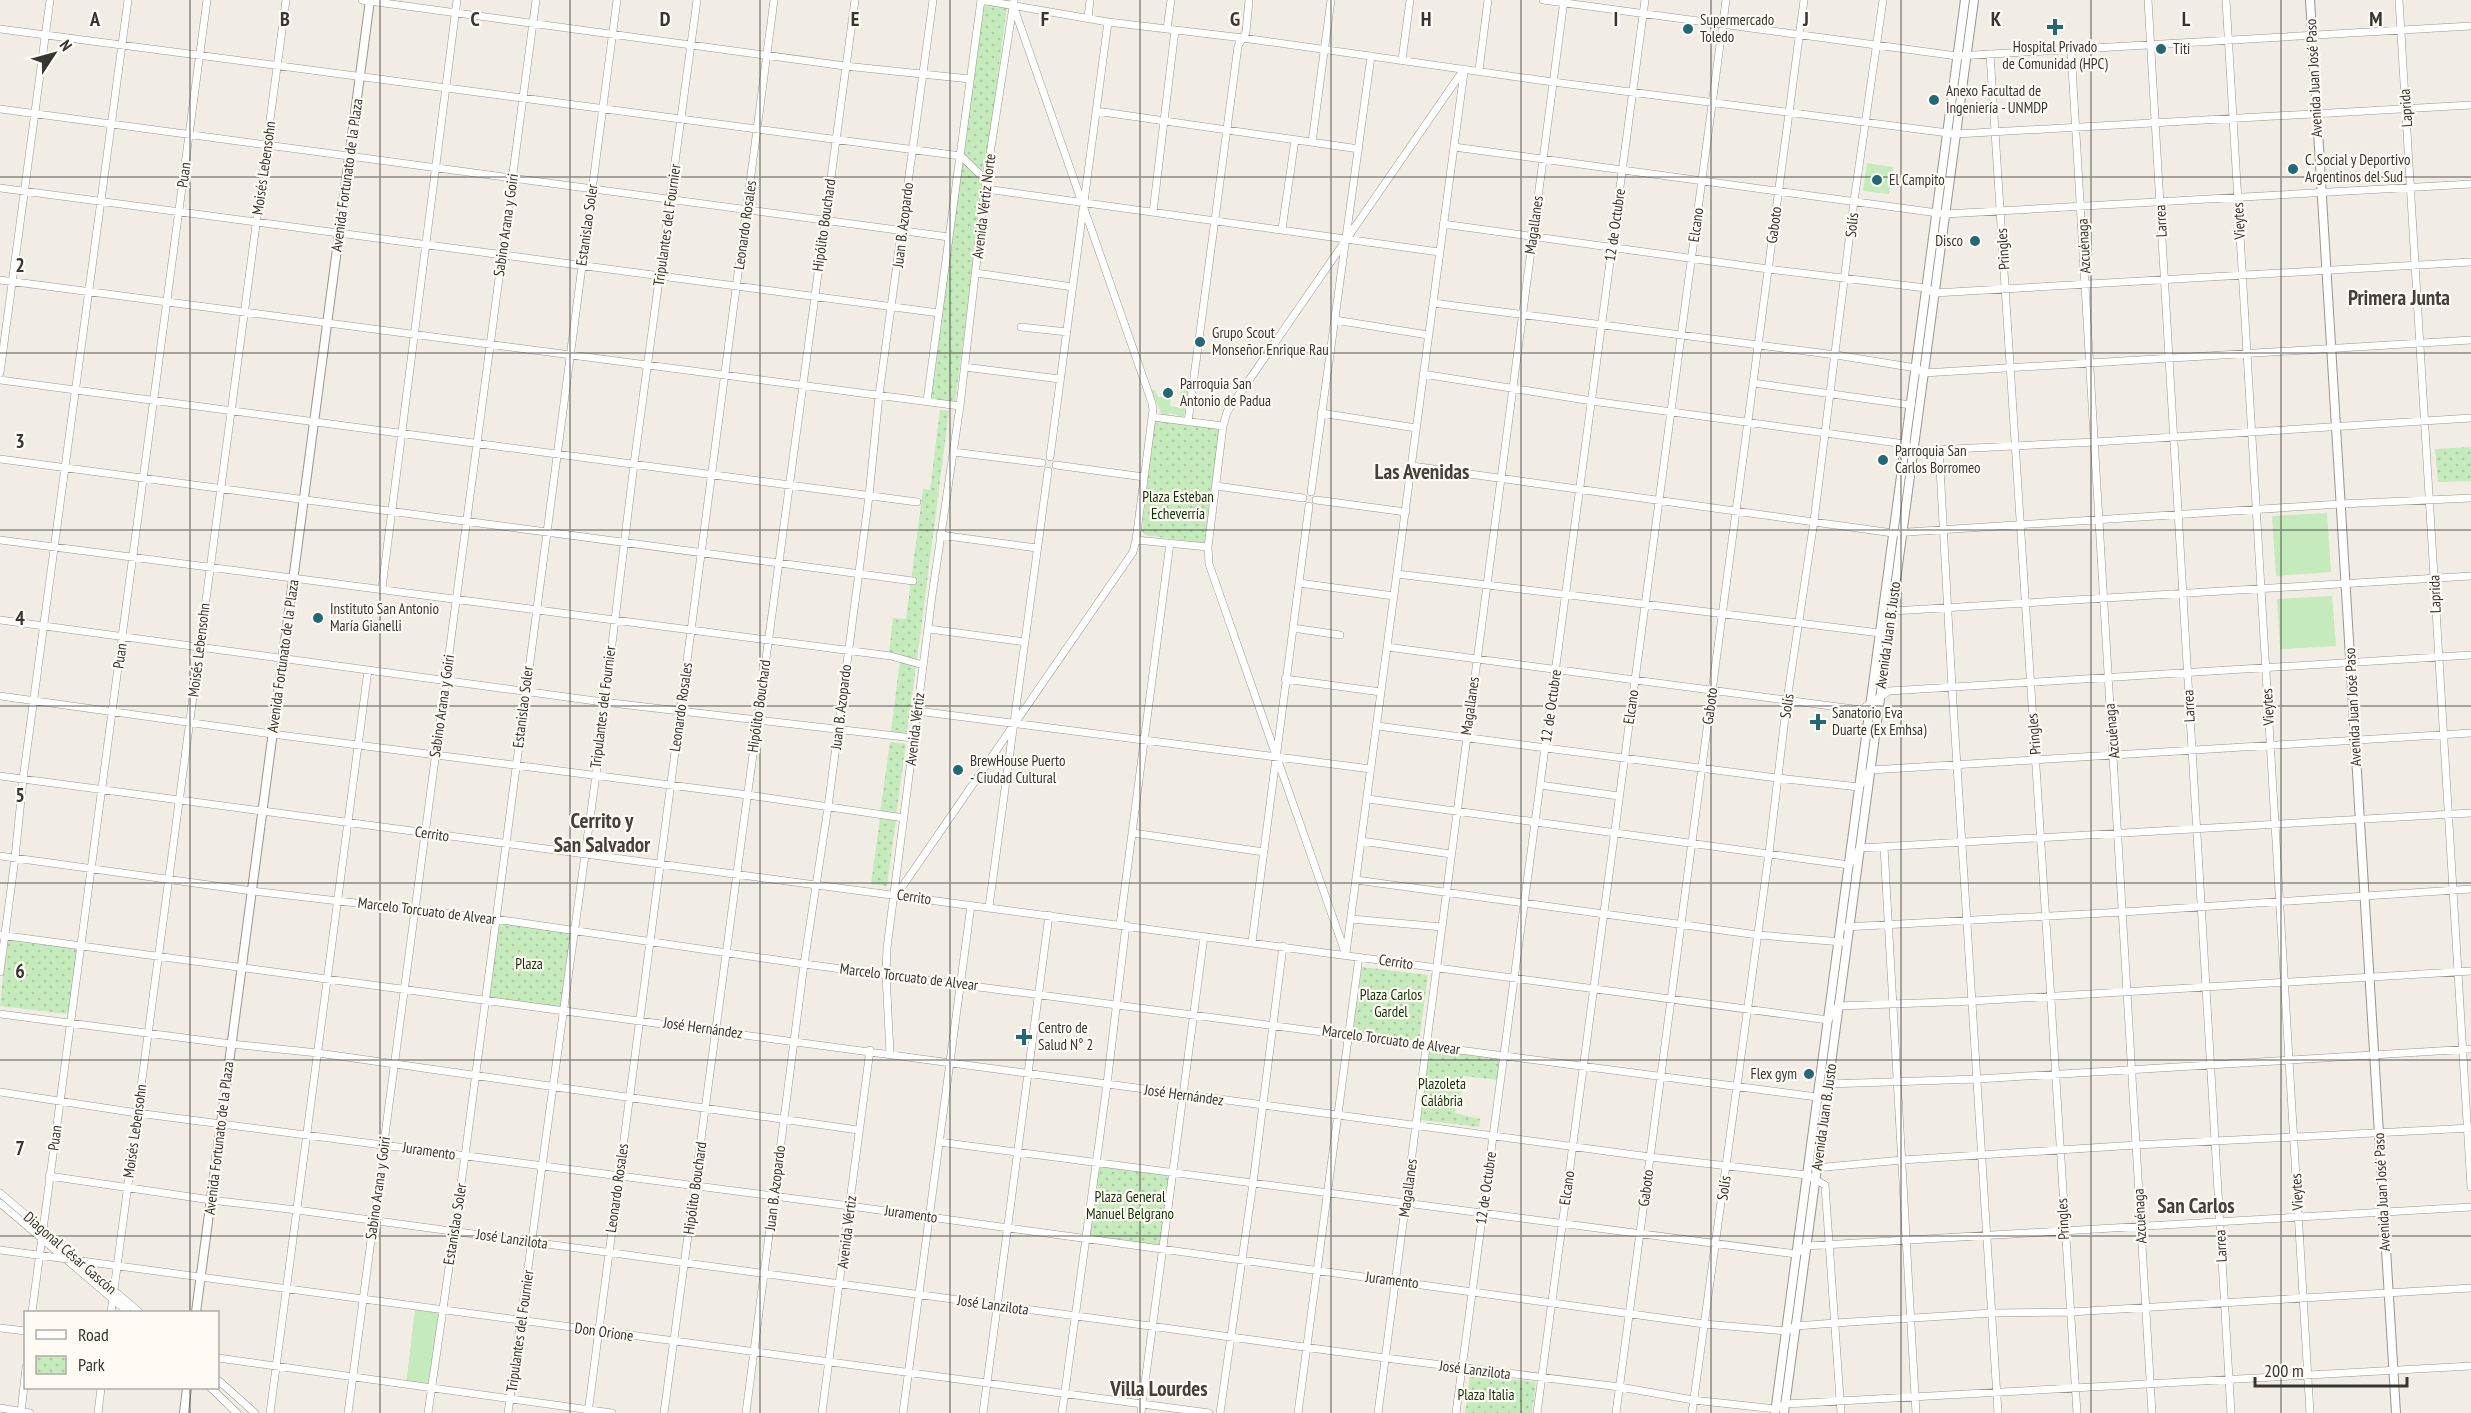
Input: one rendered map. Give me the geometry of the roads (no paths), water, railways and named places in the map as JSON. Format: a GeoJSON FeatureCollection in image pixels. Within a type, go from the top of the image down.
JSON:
{"type":"FeatureCollection","features":[{"type":"Feature","properties":{"kind":"main road","name":"Avenida Fortunato de la Plaza"},"geometry":{"type":"LineString","coordinates":[[196,1311],[361,77],[368,0]]}},
{"type":"Feature","properties":{"kind":"main road","name":"Avenida Juan B. Justo"},"geometry":{"type":"LineString","coordinates":[[1962,56],[1965,0]]}},
{"type":"Feature","properties":{"kind":"main road","name":"Avenida Juan B. Justo"},"geometry":{"type":"LineString","coordinates":[[1845,927],[1849,865],[1870,704],[1876,633],[1913,451],[1934,293],[1951,133],[1962,56],[1974,0]]}},
{"type":"Feature","properties":{"kind":"main road","name":"Avenida Juan José Paso"},"geometry":{"type":"LineString","coordinates":[[2310,0],[2396,1413]]}},
{"type":"Feature","properties":{"kind":"main road","name":"Avenida Juan B. Justo"},"geometry":{"type":"LineString","coordinates":[[1780,1410],[1786,1330],[1796,1254],[1811,1177],[1817,1166],[1838,1006],[1845,927],[1860,848],[1892,611],[1905,444],[1926,288],[1941,213]]}},
{"type":"Feature","properties":{"kind":"main road","name":"Avenida Juan B. Justo"},"geometry":{"type":"LineString","coordinates":[[1780,1410],[1796,1326],[1806,1246],[1817,1097],[1828,1020],[1843,942]]}},
{"type":"Feature","properties":{"kind":"main road"},"geometry":{"type":"LineString","coordinates":[[184,1413],[187,1389]]}},
{"type":"Feature","properties":{"kind":"street"},"geometry":{"type":"LineString","coordinates":[[0,373],[50,0]]}},
{"type":"Feature","properties":{"kind":"street"},"geometry":{"type":"LineString","coordinates":[[0,972],[2,935],[15,858],[23,779],[128,0]]}},
{"type":"Feature","properties":{"kind":"street","name":"Puan"},"geometry":{"type":"LineString","coordinates":[[32,1311],[207,0]]}},
{"type":"Feature","properties":{"kind":"street","name":"Moisés Lebensohn"},"geometry":{"type":"LineString","coordinates":[[111,1311],[286,0]]}},
{"type":"Feature","properties":{"kind":"street"},"geometry":{"type":"LineString","coordinates":[[368,0],[845,66],[970,79]]}},
{"type":"Feature","properties":{"kind":"street"},"geometry":{"type":"LineString","coordinates":[[382,588],[400,433],[415,335],[458,0]]}},
{"type":"Feature","properties":{"kind":"street","name":"Sabino Arana y Goiri"},"geometry":{"type":"LineString","coordinates":[[348,1413],[456,598],[479,444],[536,0]]}},
{"type":"Feature","properties":{"kind":"street","name":"Estanislao Soler"},"geometry":{"type":"LineString","coordinates":[[428,1413],[465,1156],[617,0]]}},
{"type":"Feature","properties":{"kind":"street","name":"Tripulantes del Fournier"},"geometry":{"type":"LineString","coordinates":[[508,1413],[583,855],[596,775],[623,543],[697,0]]}},
{"type":"Feature","properties":{"kind":"street","name":"Leonardo Rosales"},"geometry":{"type":"LineString","coordinates":[[588,1411],[774,0]]}},
{"type":"Feature","properties":{"kind":"street","name":"Hipólito Bouchard"},"geometry":{"type":"LineString","coordinates":[[664,1413],[855,0]]}},
{"type":"Feature","properties":{"kind":"street","name":"Juan B. Azopardo"},"geometry":{"type":"LineString","coordinates":[[746,1413],[933,0]]}},
{"type":"Feature","properties":{"kind":"street"},"geometry":{"type":"LineString","coordinates":[[927,401],[981,0],[1013,3],[1108,22],[1951,133],[2155,124],[2471,105]]}},
{"type":"Feature","properties":{"kind":"street"},"geometry":{"type":"LineString","coordinates":[[1088,18],[1090,0]]}},
{"type":"Feature","properties":{"kind":"street"},"geometry":{"type":"LineString","coordinates":[[1153,212],[1171,29],[1171,0]]}},
{"type":"Feature","properties":{"kind":"street"},"geometry":{"type":"LineString","coordinates":[[1188,422],[1238,46],[1245,32],[1249,0]]}},
{"type":"Feature","properties":{"kind":"street"},"geometry":{"type":"LineString","coordinates":[[1312,142],[1331,0]]}},
{"type":"Feature","properties":{"kind":"street"},"geometry":{"type":"LineString","coordinates":[[1402,60],[1410,0]]}},
{"type":"Feature","properties":{"kind":"street"},"geometry":{"type":"LineString","coordinates":[[1479,70],[1488,0]]}},
{"type":"Feature","properties":{"kind":"street"},"geometry":{"type":"LineString","coordinates":[[1543,0],[1962,56],[2471,26]]}},
{"type":"Feature","properties":{"kind":"street","name":"12 de Octubre"},"geometry":{"type":"LineString","coordinates":[[1456,1413],[1645,0]]}},
{"type":"Feature","properties":{"kind":"street","name":"Elcano"},"geometry":{"type":"LineString","coordinates":[[1537,1413],[1726,0]]}},
{"type":"Feature","properties":{"kind":"street","name":"Gaboto"},"geometry":{"type":"LineString","coordinates":[[1616,1413],[1804,0]]}},
{"type":"Feature","properties":{"kind":"street","name":"Solís"},"geometry":{"type":"LineString","coordinates":[[1692,1413],[1769,854],[1787,700],[1826,433],[1854,201],[1883,0]]}},
{"type":"Feature","properties":{"kind":"street","name":"Larrea"},"geometry":{"type":"LineString","coordinates":[[2148,0],[2231,1413]]}},
{"type":"Feature","properties":{"kind":"street","name":"Vieytes"},"geometry":{"type":"LineString","coordinates":[[2226,0],[2310,1413]]}},
{"type":"Feature","properties":{"kind":"street","name":"Laprida"},"geometry":{"type":"LineString","coordinates":[[2398,0],[2471,1187]]}},
{"type":"Feature","properties":{"kind":"street","name":"Magallanes"},"geometry":{"type":"LineString","coordinates":[[1378,1413],[1564,1]]}},
{"type":"Feature","properties":{"kind":"street"},"geometry":{"type":"LineString","coordinates":[[894,894],[902,887],[1133,552],[1136,540],[1152,403],[1013,3]]}},
{"type":"Feature","properties":{"kind":"street","name":"Avenida Vértiz Norte"},"geometry":{"type":"LineString","coordinates":[[960,406],[987,180],[1013,3]]}},
{"type":"Feature","properties":{"kind":"street"},"geometry":{"type":"LineString","coordinates":[[1050,457],[1108,22]]}},
{"type":"Feature","properties":{"kind":"street"},"geometry":{"type":"LineString","coordinates":[[0,29],[961,156],[987,180]]}},
{"type":"Feature","properties":{"kind":"street","name":"Azcuénaga"},"geometry":{"type":"LineString","coordinates":[[2071,50],[2152,1413]]}},
{"type":"Feature","properties":{"kind":"street","name":"Pringles"},"geometry":{"type":"LineString","coordinates":[[1990,54],[2017,446],[2077,1413]]}},
{"type":"Feature","properties":{"kind":"street"},"geometry":{"type":"LineString","coordinates":[[1311,492],[1371,56]]}},
{"type":"Feature","properties":{"kind":"street"},"geometry":{"type":"LineString","coordinates":[[1346,955],[1464,69]]}},
{"type":"Feature","properties":{"kind":"street"},"geometry":{"type":"LineString","coordinates":[[1346,955],[1209,564],[1208,547],[1215,486],[1227,412],[1464,69]]}},
{"type":"Feature","properties":{"kind":"street"},"geometry":{"type":"LineString","coordinates":[[0,109],[950,237]]}},
{"type":"Feature","properties":{"kind":"street"},"geometry":{"type":"LineString","coordinates":[[1096,111],[1359,149]]}},
{"type":"Feature","properties":{"kind":"street"},"geometry":{"type":"LineString","coordinates":[[1282,229],[1295,140]]}},
{"type":"Feature","properties":{"kind":"street"},"geometry":{"type":"LineString","coordinates":[[1454,147],[1941,213],[2001,212],[2471,184]]}},
{"type":"Feature","properties":{"kind":"street"},"geometry":{"type":"LineString","coordinates":[[0,188],[939,313]]}},
{"type":"Feature","properties":{"kind":"street"},"geometry":{"type":"LineString","coordinates":[[986,189],[1346,237],[1439,252]]}},
{"type":"Feature","properties":{"kind":"street"},"geometry":{"type":"LineString","coordinates":[[1443,224],[1691,259],[1926,288],[1934,293],[2471,262]]}},
{"type":"Feature","properties":{"kind":"street"},"geometry":{"type":"LineString","coordinates":[[976,273],[1073,286]]}},
{"type":"Feature","properties":{"kind":"street"},"geometry":{"type":"LineString","coordinates":[[0,280],[960,406]]}},
{"type":"Feature","properties":{"kind":"street"},"geometry":{"type":"LineString","coordinates":[[1433,303],[1836,356],[1916,368],[1924,373],[2471,340]]}},
{"type":"Feature","properties":{"kind":"street"},"geometry":{"type":"LineString","coordinates":[[1335,320],[1428,335]]}},
{"type":"Feature","properties":{"kind":"street"},"geometry":{"type":"LineString","coordinates":[[1021,327],[1067,332]]}},
{"type":"Feature","properties":{"kind":"street"},"geometry":{"type":"LineString","coordinates":[[964,367],[1060,379]]}},
{"type":"Feature","properties":{"kind":"street"},"geometry":{"type":"LineString","coordinates":[[1423,374],[1592,401],[1671,410],[1905,444],[1913,451],[2471,418]]}},
{"type":"Feature","properties":{"kind":"street"},"geometry":{"type":"LineString","coordinates":[[0,380],[917,502]]}},
{"type":"Feature","properties":{"kind":"street"},"geometry":{"type":"LineString","coordinates":[[1753,383],[1911,405]]}},
{"type":"Feature","properties":{"kind":"street","name":"Avenida Vértiz"},"geometry":{"type":"LineString","coordinates":[[890,1053],[886,974],[894,894],[940,535],[960,406]]}},
{"type":"Feature","properties":{"kind":"street"},"geometry":{"type":"LineString","coordinates":[[1321,413],[1416,428]]}},
{"type":"Feature","properties":{"kind":"street"},"geometry":{"type":"LineString","coordinates":[[1152,417],[1223,426]]}},
{"type":"Feature","properties":{"kind":"street"},"geometry":{"type":"LineString","coordinates":[[1940,450],[1952,687],[1998,1413]]}},
{"type":"Feature","properties":{"kind":"street"},"geometry":{"type":"LineString","coordinates":[[953,452],[1042,463]]}},
{"type":"Feature","properties":{"kind":"street"},"geometry":{"type":"LineString","coordinates":[[1048,471],[1043,468],[1044,458],[1054,459],[1056,465]]}},
{"type":"Feature","properties":{"kind":"street"},"geometry":{"type":"LineString","coordinates":[[0,459],[913,581]]}},
{"type":"Feature","properties":{"kind":"street"},"geometry":{"type":"LineString","coordinates":[[1056,465],[1144,477]]}},
{"type":"Feature","properties":{"kind":"street"},"geometry":{"type":"LineString","coordinates":[[1048,471],[1053,470],[1056,465]]}},
{"type":"Feature","properties":{"kind":"street"},"geometry":{"type":"LineString","coordinates":[[1412,466],[1898,532],[2471,498]]}},
{"type":"Feature","properties":{"kind":"street"},"geometry":{"type":"LineString","coordinates":[[989,907],[1048,471]]}},
{"type":"Feature","properties":{"kind":"street"},"geometry":{"type":"LineString","coordinates":[[1215,486],[1303,498]]}},
{"type":"Feature","properties":{"kind":"street"},"geometry":{"type":"LineString","coordinates":[[1303,498],[1305,494],[1311,492]]}},
{"type":"Feature","properties":{"kind":"street"},"geometry":{"type":"LineString","coordinates":[[1311,492],[1315,495],[1316,500]]}},
{"type":"Feature","properties":{"kind":"street"},"geometry":{"type":"LineString","coordinates":[[1303,498],[1304,503],[1309,506]]}},
{"type":"Feature","properties":{"kind":"street"},"geometry":{"type":"LineString","coordinates":[[1316,500],[1406,512]]}},
{"type":"Feature","properties":{"kind":"street"},"geometry":{"type":"LineString","coordinates":[[1309,506],[1316,500]]}},
{"type":"Feature","properties":{"kind":"street"},"geometry":{"type":"LineString","coordinates":[[1252,942],[1309,506]]}},
{"type":"Feature","properties":{"kind":"street"},"geometry":{"type":"LineString","coordinates":[[940,535],[1037,548]]}},
{"type":"Feature","properties":{"kind":"street"},"geometry":{"type":"LineString","coordinates":[[0,540],[210,569],[382,588],[768,639],[891,656],[923,664]]}},
{"type":"Feature","properties":{"kind":"street"},"geometry":{"type":"LineString","coordinates":[[1136,540],[1208,547]]}},
{"type":"Feature","properties":{"kind":"street"},"geometry":{"type":"LineString","coordinates":[[1062,1413],[1118,1004],[1123,925],[1133,833],[1170,543]]}},
{"type":"Feature","properties":{"kind":"street"},"geometry":{"type":"LineString","coordinates":[[1397,574],[1876,633],[1892,611],[2471,576]]}},
{"type":"Feature","properties":{"kind":"street"},"geometry":{"type":"LineString","coordinates":[[1299,583],[1394,596]]}},
{"type":"Feature","properties":{"kind":"street"},"geometry":{"type":"LineString","coordinates":[[0,620],[603,702],[758,718],[913,738]]}},
{"type":"Feature","properties":{"kind":"street"},"geometry":{"type":"LineString","coordinates":[[929,628],[1024,642]]}},
{"type":"Feature","properties":{"kind":"street"},"geometry":{"type":"LineString","coordinates":[[1293,628],[1340,635]]}},
{"type":"Feature","properties":{"kind":"street"},"geometry":{"type":"LineString","coordinates":[[1387,647],[1861,710],[1888,691],[2471,655]]}},
{"type":"Feature","properties":{"kind":"street"},"geometry":{"type":"LineString","coordinates":[[270,1413],[368,670]]}},
{"type":"Feature","properties":{"kind":"street"},"geometry":{"type":"LineString","coordinates":[[1286,679],[1381,692]]}},
{"type":"Feature","properties":{"kind":"street"},"geometry":{"type":"LineString","coordinates":[[0,696],[272,734],[748,795],[904,818]]}},
{"type":"Feature","properties":{"kind":"street"},"geometry":{"type":"LineString","coordinates":[[917,711],[1145,742],[1371,769]]}},
{"type":"Feature","properties":{"kind":"street"},"geometry":{"type":"LineString","coordinates":[[1377,726],[1859,787],[1870,770],[2471,733]]}},
{"type":"Feature","properties":{"kind":"street","name":"Cerrito"},"geometry":{"type":"LineString","coordinates":[[0,776],[1828,1020]]}},
{"type":"Feature","properties":{"kind":"street"},"geometry":{"type":"LineString","coordinates":[[1540,784],[1619,796]]}},
{"type":"Feature","properties":{"kind":"street"},"geometry":{"type":"LineString","coordinates":[[1368,799],[1849,865],[1860,848],[2471,813]]}},
{"type":"Feature","properties":{"kind":"street"},"geometry":{"type":"LineString","coordinates":[[1133,833],[1264,852]]}},
{"type":"Feature","properties":{"kind":"street"},"geometry":{"type":"LineString","coordinates":[[1361,841],[1451,854]]}},
{"type":"Feature","properties":{"kind":"street"},"geometry":{"type":"LineString","coordinates":[[1884,847],[1916,1413]]}},
{"type":"Feature","properties":{"kind":"street","name":"Marcelo Torcuato de Alvear"},"geometry":{"type":"LineString","coordinates":[[0,856],[252,891],[495,919],[804,964],[1817,1097]]}},
{"type":"Feature","properties":{"kind":"street"},"geometry":{"type":"LineString","coordinates":[[1356,880],[1758,935],[1843,942]]}},
{"type":"Feature","properties":{"kind":"street"},"geometry":{"type":"LineString","coordinates":[[1845,927],[2046,917],[2471,889]]}},
{"type":"Feature","properties":{"kind":"street"},"geometry":{"type":"LineString","coordinates":[[903,1413],[971,905]]}},
{"type":"Feature","properties":{"kind":"street"},"geometry":{"type":"LineString","coordinates":[[983,1413],[1049,915]]}},
{"type":"Feature","properties":{"kind":"street"},"geometry":{"type":"LineString","coordinates":[[1351,919],[1442,927]]}},
{"type":"Feature","properties":{"kind":"street"},"geometry":{"type":"LineString","coordinates":[[2,935],[484,1000]]}},
{"type":"Feature","properties":{"kind":"street"},"geometry":{"type":"LineString","coordinates":[[1141,1413],[1185,1095],[1204,936]]}},
{"type":"Feature","properties":{"kind":"street"},"geometry":{"type":"LineString","coordinates":[[1220,1413],[1253,1183],[1283,946]]}},
{"type":"Feature","properties":{"kind":"street"},"geometry":{"type":"LineString","coordinates":[[1298,1413],[1359,957]]}},
{"type":"Feature","properties":{"kind":"street"},"geometry":{"type":"LineString","coordinates":[[1828,1020],[1838,1006],[1973,1001],[2471,971]]}},
{"type":"Feature","properties":{"kind":"street","name":"José Hernández"},"geometry":{"type":"LineString","coordinates":[[484,1000],[716,1029],[1029,1074],[1811,1177]]}},
{"type":"Feature","properties":{"kind":"street"},"geometry":{"type":"LineString","coordinates":[[0,1014],[318,1053],[858,1130]]}},
{"type":"Feature","properties":{"kind":"street"},"geometry":{"type":"LineString","coordinates":[[1817,1097],[1828,1084],[2055,1075],[2471,1048]]}},
{"type":"Feature","properties":{"kind":"street","name":"Avenida Vértiz"},"geometry":{"type":"LineString","coordinates":[[822,1413],[870,1050]]}},
{"type":"Feature","properties":{"kind":"street","name":"Juramento"},"geometry":{"type":"LineString","coordinates":[[0,1092],[137,1113],[1009,1227],[1704,1324],[1786,1330]]}},
{"type":"Feature","properties":{"kind":"street"},"geometry":{"type":"LineString","coordinates":[[1817,1166],[2215,1140],[2469,1128]]}},
{"type":"Feature","properties":{"kind":"street"},"geometry":{"type":"LineString","coordinates":[[939,1142],[1796,1254],[1806,1246],[2471,1207]]}},
{"type":"Feature","properties":{"kind":"street","name":"José Lanzilota"},"geometry":{"type":"LineString","coordinates":[[49,1176],[764,1275],[1620,1387],[1693,1401],[1780,1410],[1840,1401],[1915,1396],[2471,1366]]}},
{"type":"Feature","properties":{"kind":"street"},"geometry":{"type":"LineString","coordinates":[[1811,1177],[1826,1185],[1840,1413]]}},
{"type":"Feature","properties":{"kind":"street","name":"Diagonal César Gascón"},"geometry":{"type":"LineString","coordinates":[[0,1193],[138,1311]]}},
{"type":"Feature","properties":{"kind":"street","name":"Diagonal César Gascón"},"geometry":{"type":"LineString","coordinates":[[0,1203],[127,1311]]}},
{"type":"Feature","properties":{"kind":"street","name":"Don Orione"},"geometry":{"type":"LineString","coordinates":[[0,1250],[1209,1413]]}},
{"type":"Feature","properties":{"kind":"street"},"geometry":{"type":"LineString","coordinates":[[1786,1330],[1796,1326],[1992,1313],[2070,1312],[2471,1288]]}},
{"type":"Feature","properties":{"kind":"street"},"geometry":{"type":"LineString","coordinates":[[0,1328],[24,1331]]}},
{"type":"Feature","properties":{"kind":"street"},"geometry":{"type":"LineString","coordinates":[[219,1358],[612,1413]]}},
{"type":"Feature","properties":{"kind":"street"},"geometry":{"type":"LineString","coordinates":[[219,1381],[255,1413]]}},
{"type":"Feature","properties":{"kind":"street"},"geometry":{"type":"LineString","coordinates":[[21,1412],[24,1385]]}},
{"type":"Feature","properties":{"kind":"street"},"geometry":{"type":"LineString","coordinates":[[98,1413],[101,1389]]}},
{"type":"Feature","properties":{"kind":"street"},"geometry":{"type":"LineString","coordinates":[[213,1389],[237,1413]]}},
{"type":"Feature","properties":{"kind":"street"},"geometry":{"type":"LineString","coordinates":[[0,1408],[30,1413]]}},
{"type":"Feature","properties":{"kind":"place","name":"Hospital Privado de Comunidad (HPC)"},"geometry":{"type":"Point","coordinates":[2055,27]}},
{"type":"Feature","properties":{"kind":"place","name":"Supermercado Toledo"},"geometry":{"type":"Point","coordinates":[1688,29]}},
{"type":"Feature","properties":{"kind":"place","name":"Titi"},"geometry":{"type":"Point","coordinates":[2161,49]}},
{"type":"Feature","properties":{"kind":"place","name":"Anexo Facultad de Ingeniería - UNMDP"},"geometry":{"type":"Point","coordinates":[1934,100]}},
{"type":"Feature","properties":{"kind":"place","name":"C. Social y Deportivo Argentinos del Sud"},"geometry":{"type":"Point","coordinates":[2293,169]}},
{"type":"Feature","properties":{"kind":"place","name":"El Campito"},"geometry":{"type":"Point","coordinates":[1877,180]}},
{"type":"Feature","properties":{"kind":"place","name":"Disco"},"geometry":{"type":"Point","coordinates":[1975,241]}},
{"type":"Feature","properties":{"kind":"place","name":"Grupo Scout Monseñor Enrique Rau"},"geometry":{"type":"Point","coordinates":[1200,342]}},
{"type":"Feature","properties":{"kind":"place","name":"Parroquia San Antonio de Padua"},"geometry":{"type":"Point","coordinates":[1168,393]}},
{"type":"Feature","properties":{"kind":"place","name":"Parroquia San Carlos Borromeo"},"geometry":{"type":"Point","coordinates":[1883,460]}},
{"type":"Feature","properties":{"kind":"place","name":"Instituto San Antonio María Gianelli"},"geometry":{"type":"Point","coordinates":[318,618]}},
{"type":"Feature","properties":{"kind":"place","name":"Sanatorio Eva Duarte (Ex Emhsa)"},"geometry":{"type":"Point","coordinates":[1818,722]}},
{"type":"Feature","properties":{"kind":"place","name":"BrewHouse Puerto - Ciudad Cultural"},"geometry":{"type":"Point","coordinates":[958,770]}},
{"type":"Feature","properties":{"kind":"place","name":"Centro de Salud N° 2"},"geometry":{"type":"Point","coordinates":[1024,1037]}},
{"type":"Feature","properties":{"kind":"place","name":"Flex gym"},"geometry":{"type":"Point","coordinates":[1809,1074]}},
{"type":"Feature","properties":{"kind":"district","name":"Primera Junta"},"geometry":{"type":"Point","coordinates":[2399,298]}},
{"type":"Feature","properties":{"kind":"district","name":"Las Avenidas"},"geometry":{"type":"Point","coordinates":[1422,472]}},
{"type":"Feature","properties":{"kind":"district","name":"Cerrito y San Salvador"},"geometry":{"type":"Point","coordinates":[602,833]}},
{"type":"Feature","properties":{"kind":"district","name":"San Carlos"},"geometry":{"type":"Point","coordinates":[2196,1206]}},
{"type":"Feature","properties":{"kind":"district","name":"Villa Lourdes"},"geometry":{"type":"Point","coordinates":[1159,1389]}},
{"type":"Feature","properties":{"kind":"park label","name":"Plaza Esteban Echeverría"},"geometry":{"type":"Point","coordinates":[1178,506]}},
{"type":"Feature","properties":{"kind":"park label","name":"Plaza"},"geometry":{"type":"Point","coordinates":[529,964]}},
{"type":"Feature","properties":{"kind":"park label","name":"Plaza Carlos Gardel"},"geometry":{"type":"Point","coordinates":[1391,1004]}},
{"type":"Feature","properties":{"kind":"park label","name":"Plazoleta Calábria"},"geometry":{"type":"Point","coordinates":[1442,1092]}},
{"type":"Feature","properties":{"kind":"park label","name":"Plaza General Manuel Belgrano"},"geometry":{"type":"Point","coordinates":[1130,1206]}},
{"type":"Feature","properties":{"kind":"park label","name":"Plaza Italia"},"geometry":{"type":"Point","coordinates":[1486,1395]}}]}
